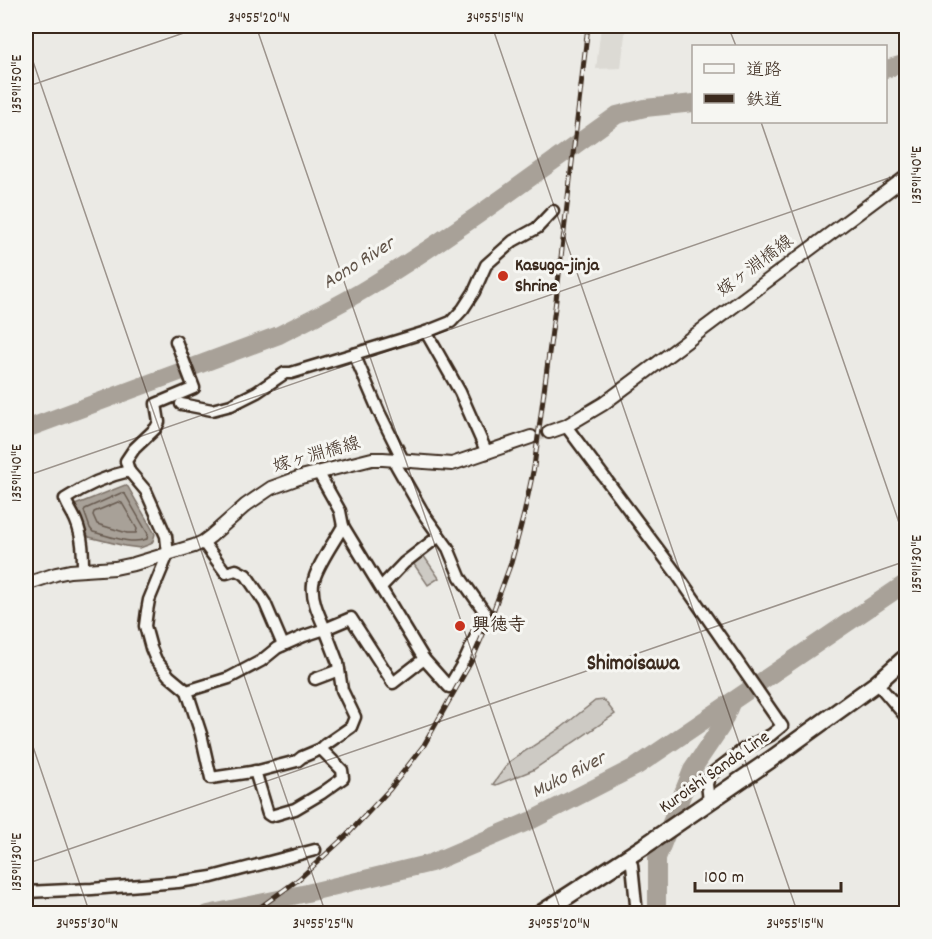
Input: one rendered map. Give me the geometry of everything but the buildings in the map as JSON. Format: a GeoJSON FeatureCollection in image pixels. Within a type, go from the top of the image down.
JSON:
{"type":"FeatureCollection","features":[{"type":"Feature","properties":{"kind":"main road","name":"Kuroishi Sanda Line"},"geometry":{"type":"LineString","coordinates":[[549,911],[770,760],[877,682],[906,657]]}},
{"type":"Feature","properties":{"kind":"street","name":"嫁ヶ淵橋線"},"geometry":{"type":"LineString","coordinates":[[549,432],[566,426],[603,404],[906,177]]}},
{"type":"Feature","properties":{"kind":"street"},"geometry":{"type":"LineString","coordinates":[[181,404],[212,410],[231,405],[257,392],[285,373],[426,332],[451,322],[474,292],[486,266],[513,241],[537,228],[553,211]]}},
{"type":"Feature","properties":{"kind":"street"},"geometry":{"type":"LineString","coordinates":[[426,332],[460,392],[487,453]]}},
{"type":"Feature","properties":{"kind":"street"},"geometry":{"type":"LineString","coordinates":[[176,341],[194,388],[156,404],[159,422],[156,428],[134,449],[126,461],[129,471],[146,491],[166,536],[168,554],[149,600],[146,626],[156,660],[169,676],[187,691],[201,734],[211,778],[297,761],[321,749],[351,727],[355,717],[342,690],[338,663],[316,608],[313,585],[316,573],[343,526]]}},
{"type":"Feature","properties":{"kind":"street"},"geometry":{"type":"LineString","coordinates":[[318,472],[340,511],[343,526],[424,659],[449,687],[466,658],[486,614],[460,577],[448,548],[396,465],[399,459],[354,354]]}},
{"type":"Feature","properties":{"kind":"street"},"geometry":{"type":"LineString","coordinates":[[566,426],[676,573],[782,726],[771,735],[744,749],[710,775],[707,784],[709,801]]}},
{"type":"Feature","properties":{"kind":"street","name":"嫁ヶ淵橋線"},"geometry":{"type":"LineString","coordinates":[[26,584],[56,574],[114,568],[203,542],[246,505],[271,488],[318,472],[372,459],[453,464],[531,437]]}},
{"type":"Feature","properties":{"kind":"street"},"geometry":{"type":"LineString","coordinates":[[83,570],[83,544],[76,520],[65,499],[101,480],[129,471]]}},
{"type":"Feature","properties":{"kind":"street"},"geometry":{"type":"LineString","coordinates":[[381,587],[404,563],[439,536]]}},
{"type":"Feature","properties":{"kind":"street"},"geometry":{"type":"LineString","coordinates":[[203,542],[226,573],[236,570],[246,575],[265,603],[284,645]]}},
{"type":"Feature","properties":{"kind":"street"},"geometry":{"type":"LineString","coordinates":[[187,691],[229,678],[261,661],[277,648],[351,618],[393,683],[424,659]]}},
{"type":"Feature","properties":{"kind":"street"},"geometry":{"type":"LineString","coordinates":[[315,679],[339,670]]}},
{"type":"Feature","properties":{"kind":"street"},"geometry":{"type":"LineString","coordinates":[[877,682],[906,717]]}},
{"type":"Feature","properties":{"kind":"street"},"geometry":{"type":"LineString","coordinates":[[255,771],[268,814],[271,816],[295,809],[343,778],[342,770],[321,749]]}},
{"type":"Feature","properties":{"kind":"street"},"geometry":{"type":"LineString","coordinates":[[26,892],[92,890],[178,882],[212,877],[315,850]]}},
{"type":"Feature","properties":{"kind":"street"},"geometry":{"type":"LineString","coordinates":[[627,858],[632,865],[637,914]]}},
{"type":"Feature","properties":{"kind":"shaded area"},"geometry":{"type":"Polygon","coordinates":[[[601,26],[626,26],[621,68],[596,69],[601,26]]]}},
{"type":"Feature","properties":{"kind":"shaded area"},"geometry":{"type":"Polygon","coordinates":[[[421,552],[439,578],[428,585],[411,560],[421,552]]]}},
{"type":"Feature","properties":{"kind":"shaded area"},"geometry":{"type":"Polygon","coordinates":[[[604,700],[615,714],[533,770],[496,785],[493,784],[509,762],[561,728],[595,701],[604,700]]]}},
{"type":"Feature","properties":{"kind":"water"},"geometry":{"type":"Polygon","coordinates":[[[125,485],[155,534],[151,544],[140,548],[89,537],[75,505],[125,485]]]}},
{"type":"Feature","properties":{"kind":"waterway","name":"Aono River"},"geometry":{"type":"LineString","coordinates":[[887,69],[906,63]]}},
{"type":"Feature","properties":{"kind":"waterway","name":"Aono River"},"geometry":{"type":"LineString","coordinates":[[26,429],[279,335],[349,299],[435,245],[617,115],[645,108],[692,103]]}},
{"type":"Feature","properties":{"kind":"waterway","name":"Muko River"},"geometry":{"type":"LineString","coordinates":[[208,914],[431,863],[532,820],[637,766],[906,583]]}},
{"type":"Feature","properties":{"kind":"waterway"},"geometry":{"type":"LineString","coordinates":[[657,914],[657,858],[692,770],[721,727],[732,701]]}},
{"type":"Feature","properties":{"kind":"tunnel"},"geometry":{"type":"LineString","coordinates":[[531,437],[549,432]]}},
{"type":"Feature","properties":{"kind":"railway"},"geometry":{"type":"LineString","coordinates":[[251,914],[299,879],[347,835],[390,789],[424,745],[472,660],[494,609],[511,563],[534,467],[588,26]]}},
{"type":"Feature","properties":{"kind":"place","name":"Kasuga-jinja Shrine"},"geometry":{"type":"Point","coordinates":[503,276]}},
{"type":"Feature","properties":{"kind":"place","name":"興徳寺"},"geometry":{"type":"Point","coordinates":[460,626]}},
{"type":"Feature","properties":{"kind":"district","name":"Shimoisawa"},"geometry":{"type":"Point","coordinates":[633,665]}}]}
